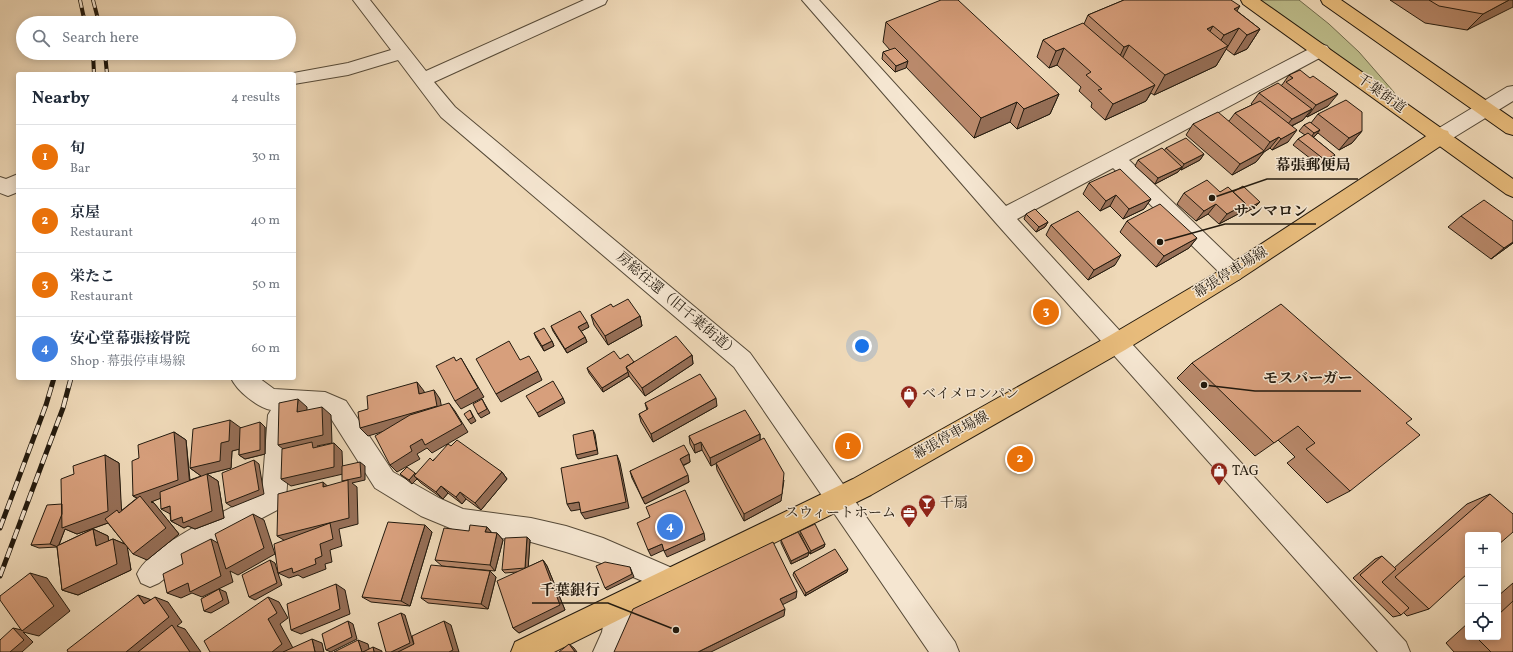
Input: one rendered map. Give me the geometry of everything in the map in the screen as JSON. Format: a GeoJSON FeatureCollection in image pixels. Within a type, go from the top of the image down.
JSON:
{"type":"FeatureCollection","features":[{"type":"Feature","properties":{"kind":"main road","name":"千葉街道"},"geometry":{"type":"LineString","coordinates":[[1250,0],[1513,189]]}},
{"type":"Feature","properties":{"kind":"main road"},"geometry":{"type":"LineString","coordinates":[[1330,0],[1513,128]]}},
{"type":"Feature","properties":{"kind":"main road","name":"幕張停車場線"},"geometry":{"type":"LineString","coordinates":[[525,652],[670,580],[840,499],[1117,343],[1233,273],[1440,136]]}},
{"type":"Feature","properties":{"kind":"street","name":"房総往還（旧千葉街道）"},"geometry":{"type":"LineString","coordinates":[[361,0],[448,112],[742,360],[945,652]]}},
{"type":"Feature","properties":{"kind":"street"},"geometry":{"type":"LineString","coordinates":[[422,80],[599,0]]}},
{"type":"Feature","properties":{"kind":"street"},"geometry":{"type":"LineString","coordinates":[[810,0],[1003,217],[1396,652]]}},
{"type":"Feature","properties":{"kind":"street"},"geometry":{"type":"LineString","coordinates":[[1003,217],[1321,50]]}},
{"type":"Feature","properties":{"kind":"street"},"geometry":{"type":"LineString","coordinates":[[296,78],[330,75],[368,66],[401,53]]}},
{"type":"Feature","properties":{"kind":"street"},"geometry":{"type":"LineString","coordinates":[[1440,136],[1487,110],[1513,92]]}},
{"type":"Feature","properties":{"kind":"street"},"geometry":{"type":"LineString","coordinates":[[1116,159],[1233,273]]}},
{"type":"Feature","properties":{"kind":"street"},"geometry":{"type":"LineString","coordinates":[[0,185],[8,188],[16,183]]}},
{"type":"Feature","properties":{"kind":"street"},"geometry":{"type":"LineString","coordinates":[[245,380],[269,399],[325,403],[338,409],[384,480],[430,507],[462,521],[531,530],[566,539],[603,551],[670,580]]}},
{"type":"Feature","properties":{"kind":"street"},"geometry":{"type":"LineString","coordinates":[[150,574],[191,542],[274,499],[281,400]]}},
{"type":"Feature","properties":{"kind":"street"},"geometry":{"type":"LineString","coordinates":[[607,652],[615,633],[619,606]]}},
{"type":"Feature","properties":{"kind":"green space"},"geometry":{"type":"Polygon","coordinates":[[[1250,0],[1299,0],[1329,24],[1359,52],[1393,91],[1405,109],[1250,0]]]}},
{"type":"Feature","properties":{"kind":"building"},"geometry":{"type":"Polygon","coordinates":[[[941,0],[958,0],[1059,94],[1024,109],[1017,102],[981,118],[886,22],[941,0]]]}},
{"type":"Feature","properties":{"kind":"building"},"geometry":{"type":"Polygon","coordinates":[[[1124,0],[1231,0],[1240,6],[1234,9],[1260,29],[1247,35],[1239,28],[1224,35],[1213,26],[1207,29],[1228,46],[1165,75],[1129,45],[1124,47],[1088,15],[1124,0]]]}},
{"type":"Feature","properties":{"kind":"building"},"geometry":{"type":"Polygon","coordinates":[[[1429,0],[1509,0],[1483,14],[1439,6],[1429,0]]]}},
{"type":"Feature","properties":{"kind":"building"},"geometry":{"type":"Polygon","coordinates":[[[1083,23],[1155,85],[1113,104],[1098,90],[1102,89],[1086,75],[1091,72],[1064,48],[1056,51],[1043,40],[1083,23]]]}},
{"type":"Feature","properties":{"kind":"building"},"geometry":{"type":"Polygon","coordinates":[[[895,48],[908,61],[896,66],[883,52],[895,48]]]}},
{"type":"Feature","properties":{"kind":"building"},"geometry":{"type":"Polygon","coordinates":[[[1300,70],[1310,78],[1313,76],[1338,94],[1316,105],[1286,82],[1293,78],[1289,75],[1300,70]]]}},
{"type":"Feature","properties":{"kind":"building"},"geometry":{"type":"Polygon","coordinates":[[[1278,83],[1312,109],[1292,119],[1259,93],[1278,83]]]}},
{"type":"Feature","properties":{"kind":"building"},"geometry":{"type":"Polygon","coordinates":[[[1346,100],[1362,112],[1362,131],[1349,138],[1318,114],[1346,100]]]}},
{"type":"Feature","properties":{"kind":"building"},"geometry":{"type":"Polygon","coordinates":[[[1260,101],[1297,130],[1281,139],[1279,137],[1270,142],[1235,113],[1260,101]]]}},
{"type":"Feature","properties":{"kind":"building"},"geometry":{"type":"Polygon","coordinates":[[[1218,112],[1264,151],[1240,164],[1193,124],[1218,112]]]}},
{"type":"Feature","properties":{"kind":"building"},"geometry":{"type":"Polygon","coordinates":[[[1310,122],[1320,130],[1314,133],[1304,125],[1310,122]]]}},
{"type":"Feature","properties":{"kind":"building"},"geometry":{"type":"Polygon","coordinates":[[[1308,133],[1335,155],[1325,160],[1298,139],[1308,133]]]}},
{"type":"Feature","properties":{"kind":"building"},"geometry":{"type":"Polygon","coordinates":[[[1186,138],[1204,154],[1184,164],[1166,148],[1186,138]]]}},
{"type":"Feature","properties":{"kind":"building"},"geometry":{"type":"Polygon","coordinates":[[[1162,148],[1182,167],[1158,178],[1138,160],[1162,148]]]}},
{"type":"Feature","properties":{"kind":"building"},"geometry":{"type":"Polygon","coordinates":[[[1120,169],[1151,199],[1129,209],[1116,195],[1106,201],[1089,183],[1120,169]]]}},
{"type":"Feature","properties":{"kind":"building"},"geometry":{"type":"Polygon","coordinates":[[[1207,180],[1220,192],[1228,187],[1246,204],[1227,214],[1216,204],[1204,211],[1184,193],[1207,180]]]}},
{"type":"Feature","properties":{"kind":"building"},"geometry":{"type":"Polygon","coordinates":[[[1243,186],[1260,202],[1247,209],[1244,206],[1246,204],[1233,192],[1243,186]]]}},
{"type":"Feature","properties":{"kind":"building"},"geometry":{"type":"Polygon","coordinates":[[[1484,200],[1513,221],[1513,242],[1504,248],[1461,216],[1484,200]]]}},
{"type":"Feature","properties":{"kind":"building"},"geometry":{"type":"Polygon","coordinates":[[[1160,204],[1197,238],[1164,256],[1127,221],[1160,204]]]}},
{"type":"Feature","properties":{"kind":"building"},"geometry":{"type":"Polygon","coordinates":[[[1035,209],[1048,222],[1039,227],[1026,214],[1035,209]]]}},
{"type":"Feature","properties":{"kind":"building"},"geometry":{"type":"Polygon","coordinates":[[[1078,211],[1121,255],[1094,270],[1051,225],[1078,211]]]}},
{"type":"Feature","properties":{"kind":"building"},"geometry":{"type":"Polygon","coordinates":[[[628,299],[640,316],[605,336],[591,315],[611,304],[613,307],[628,299]]]}},
{"type":"Feature","properties":{"kind":"building"},"geometry":{"type":"Polygon","coordinates":[[[1281,304],[1412,419],[1406,423],[1420,435],[1350,491],[1306,449],[1315,443],[1298,426],[1274,443],[1192,363],[1281,304]]]}},
{"type":"Feature","properties":{"kind":"building"},"geometry":{"type":"Polygon","coordinates":[[[580,311],[587,322],[578,327],[585,337],[565,349],[551,326],[580,311]]]}},
{"type":"Feature","properties":{"kind":"building"},"geometry":{"type":"Polygon","coordinates":[[[544,328],[552,341],[542,346],[534,333],[544,328]]]}},
{"type":"Feature","properties":{"kind":"building"},"geometry":{"type":"Polygon","coordinates":[[[676,336],[692,355],[642,388],[626,367],[676,336]]]}},
{"type":"Feature","properties":{"kind":"building"},"geometry":{"type":"Polygon","coordinates":[[[509,341],[520,360],[529,356],[538,371],[496,394],[476,359],[509,341]]]}},
{"type":"Feature","properties":{"kind":"building"},"geometry":{"type":"Polygon","coordinates":[[[614,351],[620,359],[628,354],[634,362],[626,367],[628,372],[602,388],[587,368],[614,351]]]}},
{"type":"Feature","properties":{"kind":"building"},"geometry":{"type":"Polygon","coordinates":[[[454,357],[456,361],[461,358],[478,388],[455,401],[436,366],[454,357]]]}},
{"type":"Feature","properties":{"kind":"building"},"geometry":{"type":"Polygon","coordinates":[[[700,374],[716,398],[651,434],[639,414],[648,409],[645,403],[700,374]]]}},
{"type":"Feature","properties":{"kind":"building"},"geometry":{"type":"Polygon","coordinates":[[[553,381],[563,398],[537,413],[526,396],[553,381]]]}},
{"type":"Feature","properties":{"kind":"building"},"geometry":{"type":"Polygon","coordinates":[[[417,382],[419,394],[434,390],[437,406],[360,428],[358,412],[368,409],[367,396],[417,382]]]}},
{"type":"Feature","properties":{"kind":"building"},"geometry":{"type":"Polygon","coordinates":[[[298,399],[297,412],[322,407],[323,435],[278,445],[279,403],[298,399]]]}},
{"type":"Feature","properties":{"kind":"building"},"geometry":{"type":"Polygon","coordinates":[[[482,399],[487,409],[478,414],[473,404],[482,399]]]}},
{"type":"Feature","properties":{"kind":"building"},"geometry":{"type":"Polygon","coordinates":[[[449,403],[462,424],[425,445],[422,439],[410,446],[412,451],[390,465],[375,436],[410,415],[449,403]]]}},
{"type":"Feature","properties":{"kind":"building"},"geometry":{"type":"Polygon","coordinates":[[[470,410],[473,417],[468,420],[464,414],[470,410]]]}},
{"type":"Feature","properties":{"kind":"building"},"geometry":{"type":"Polygon","coordinates":[[[745,410],[760,434],[710,458],[701,442],[694,445],[689,436],[745,410]]]}},
{"type":"Feature","properties":{"kind":"building"},"geometry":{"type":"Polygon","coordinates":[[[230,420],[229,441],[221,443],[220,461],[190,468],[193,429],[230,420]]]}},
{"type":"Feature","properties":{"kind":"building"},"geometry":{"type":"Polygon","coordinates":[[[260,422],[260,450],[239,455],[240,428],[260,422]]]}},
{"type":"Feature","properties":{"kind":"building"},"geometry":{"type":"Polygon","coordinates":[[[593,430],[597,450],[576,455],[573,435],[593,430]]]}},
{"type":"Feature","properties":{"kind":"building"},"geometry":{"type":"Polygon","coordinates":[[[174,432],[178,480],[133,496],[132,461],[139,458],[138,445],[174,432]]]}},
{"type":"Feature","properties":{"kind":"building"},"geometry":{"type":"Polygon","coordinates":[[[764,438],[784,473],[782,494],[744,514],[716,463],[764,438]]]}},
{"type":"Feature","properties":{"kind":"building"},"geometry":{"type":"Polygon","coordinates":[[[457,440],[502,472],[475,503],[460,492],[456,497],[441,486],[436,492],[414,476],[430,458],[433,461],[448,444],[451,446],[457,440]]]}},
{"type":"Feature","properties":{"kind":"building"},"geometry":{"type":"Polygon","coordinates":[[[312,442],[313,448],[334,443],[334,467],[281,479],[282,449],[312,442]]]}},
{"type":"Feature","properties":{"kind":"building"},"geometry":{"type":"Polygon","coordinates":[[[684,445],[689,454],[680,459],[688,475],[642,498],[630,471],[684,445]]]}},
{"type":"Feature","properties":{"kind":"building"},"geometry":{"type":"Polygon","coordinates":[[[105,455],[108,511],[62,528],[61,479],[74,474],[73,466],[105,455]]]}},
{"type":"Feature","properties":{"kind":"building"},"geometry":{"type":"Polygon","coordinates":[[[617,455],[626,502],[581,513],[579,502],[567,504],[561,468],[617,455]]]}},
{"type":"Feature","properties":{"kind":"building"},"geometry":{"type":"Polygon","coordinates":[[[254,460],[259,490],[226,503],[222,473],[254,460]]]}},
{"type":"Feature","properties":{"kind":"building"},"geometry":{"type":"Polygon","coordinates":[[[360,462],[361,477],[342,481],[342,466],[360,462]]]}},
{"type":"Feature","properties":{"kind":"building"},"geometry":{"type":"Polygon","coordinates":[[[407,467],[415,473],[409,480],[400,474],[407,467]]]}},
{"type":"Feature","properties":{"kind":"building"},"geometry":{"type":"Polygon","coordinates":[[[207,474],[212,511],[183,523],[182,517],[171,521],[170,506],[161,509],[160,492],[207,474]]]}},
{"type":"Feature","properties":{"kind":"building"},"geometry":{"type":"Polygon","coordinates":[[[348,480],[349,518],[277,536],[278,494],[323,482],[323,487],[348,480]]]}},
{"type":"Feature","properties":{"kind":"building"},"geometry":{"type":"Polygon","coordinates":[[[685,490],[704,533],[664,551],[662,544],[648,550],[637,523],[650,517],[646,507],[685,490]]]}},
{"type":"Feature","properties":{"kind":"building"},"geometry":{"type":"Polygon","coordinates":[[[1490,494],[1513,514],[1513,532],[1501,542],[1501,532],[1465,532],[1465,576],[1429,609],[1395,577],[1490,494]]]}},
{"type":"Feature","properties":{"kind":"building"},"geometry":{"type":"Polygon","coordinates":[[[140,496],[166,528],[133,554],[105,519],[117,510],[119,513],[140,496]]]}},
{"type":"Feature","properties":{"kind":"building"},"geometry":{"type":"Polygon","coordinates":[[[62,504],[62,514],[50,544],[31,545],[47,505],[62,504]]]}},
{"type":"Feature","properties":{"kind":"building"},"geometry":{"type":"Polygon","coordinates":[[[253,514],[264,548],[226,569],[215,534],[253,514]]]}},
{"type":"Feature","properties":{"kind":"building"},"geometry":{"type":"Polygon","coordinates":[[[388,522],[425,525],[401,601],[362,597],[388,522]]]}},
{"type":"Feature","properties":{"kind":"building"},"geometry":{"type":"Polygon","coordinates":[[[330,523],[333,539],[320,544],[322,556],[315,559],[316,564],[293,573],[292,568],[278,573],[274,544],[330,523]]]}},
{"type":"Feature","properties":{"kind":"building"},"geometry":{"type":"Polygon","coordinates":[[[815,524],[825,544],[811,551],[800,531],[815,524]]]}},
{"type":"Feature","properties":{"kind":"building"},"geometry":{"type":"Polygon","coordinates":[[[470,525],[487,527],[485,532],[497,533],[490,565],[435,560],[444,528],[469,531],[470,525]]]}},
{"type":"Feature","properties":{"kind":"building"},"geometry":{"type":"Polygon","coordinates":[[[93,529],[96,546],[113,539],[117,564],[62,590],[57,546],[93,529]]]}},
{"type":"Feature","properties":{"kind":"building"},"geometry":{"type":"Polygon","coordinates":[[[798,532],[809,552],[791,561],[781,540],[798,532]]]}},
{"type":"Feature","properties":{"kind":"building"},"geometry":{"type":"Polygon","coordinates":[[[527,537],[525,568],[502,570],[505,538],[527,537]]]}},
{"type":"Feature","properties":{"kind":"building"},"geometry":{"type":"Polygon","coordinates":[[[211,539],[221,576],[190,592],[188,583],[167,593],[163,574],[183,564],[181,554],[211,539]]]}},
{"type":"Feature","properties":{"kind":"building"},"geometry":{"type":"Polygon","coordinates":[[[773,542],[797,591],[780,599],[785,609],[698,652],[614,652],[633,609],[773,542]]]}},
{"type":"Feature","properties":{"kind":"building"},"geometry":{"type":"Polygon","coordinates":[[[835,549],[848,569],[806,593],[794,572],[835,549]]]}},
{"type":"Feature","properties":{"kind":"building"},"geometry":{"type":"Polygon","coordinates":[[[1382,556],[1396,569],[1382,582],[1409,608],[1401,615],[1360,575],[1382,556]]]}},
{"type":"Feature","properties":{"kind":"building"},"geometry":{"type":"Polygon","coordinates":[[[270,560],[277,583],[249,597],[242,575],[270,560]]]}},
{"type":"Feature","properties":{"kind":"building"},"geometry":{"type":"Polygon","coordinates":[[[543,560],[560,605],[513,628],[497,581],[543,560]]]}},
{"type":"Feature","properties":{"kind":"building"},"geometry":{"type":"Polygon","coordinates":[[[605,562],[630,567],[632,574],[605,588],[596,566],[605,562]]]}},
{"type":"Feature","properties":{"kind":"building"},"geometry":{"type":"Polygon","coordinates":[[[431,565],[490,571],[481,604],[421,598],[431,565]]]}},
{"type":"Feature","properties":{"kind":"building"},"geometry":{"type":"Polygon","coordinates":[[[30,573],[54,606],[22,631],[0,600],[0,596],[30,573]]]}},
{"type":"Feature","properties":{"kind":"building"},"geometry":{"type":"Polygon","coordinates":[[[336,584],[340,609],[291,630],[287,604],[336,584]]]}},
{"type":"Feature","properties":{"kind":"building"},"geometry":{"type":"Polygon","coordinates":[[[219,589],[223,600],[204,611],[201,599],[219,589]]]}},
{"type":"Feature","properties":{"kind":"building"},"geometry":{"type":"Polygon","coordinates":[[[138,595],[144,604],[155,597],[169,617],[126,652],[68,652],[67,650],[138,595]]]}},
{"type":"Feature","properties":{"kind":"building"},"geometry":{"type":"Polygon","coordinates":[[[268,597],[277,613],[268,619],[282,644],[272,652],[210,652],[204,641],[268,597]]]}},
{"type":"Feature","properties":{"kind":"building"},"geometry":{"type":"Polygon","coordinates":[[[1513,601],[1513,652],[1491,652],[1479,640],[1501,640],[1501,612],[1513,601]]]}},
{"type":"Feature","properties":{"kind":"building"},"geometry":{"type":"Polygon","coordinates":[[[401,613],[410,643],[391,652],[386,652],[378,623],[401,613]]]}},
{"type":"Feature","properties":{"kind":"building"},"geometry":{"type":"Polygon","coordinates":[[[348,621],[352,637],[326,650],[322,634],[348,621]]]}},
{"type":"Feature","properties":{"kind":"building"},"geometry":{"type":"Polygon","coordinates":[[[444,621],[453,650],[449,652],[398,652],[414,644],[412,636],[444,621]]]}},
{"type":"Feature","properties":{"kind":"building"},"geometry":{"type":"Polygon","coordinates":[[[172,625],[190,652],[138,652],[172,625]]]}},
{"type":"Feature","properties":{"kind":"building"},"geometry":{"type":"Polygon","coordinates":[[[13,628],[24,640],[10,652],[0,652],[0,640],[13,628]]]}},
{"type":"Feature","properties":{"kind":"building"},"geometry":{"type":"Polygon","coordinates":[[[312,639],[315,652],[283,652],[312,639]]]}},
{"type":"Feature","properties":{"kind":"building"},"geometry":{"type":"Polygon","coordinates":[[[358,640],[362,652],[334,652],[358,640]]]}},
{"type":"Feature","properties":{"kind":"building"},"geometry":{"type":"Polygon","coordinates":[[[569,644],[575,652],[559,652],[569,644]]]}},
{"type":"Feature","properties":{"kind":"building"},"geometry":{"type":"Polygon","coordinates":[[[373,647],[374,652],[363,652],[373,647]]]}},
{"type":"Feature","properties":{"kind":"railway"},"geometry":{"type":"LineString","coordinates":[[80,0],[83,16]]}},
{"type":"Feature","properties":{"kind":"railway"},"geometry":{"type":"LineString","coordinates":[[93,0],[97,16]]}},
{"type":"Feature","properties":{"kind":"railway"},"geometry":{"type":"LineString","coordinates":[[93,60],[94,72]]}},
{"type":"Feature","properties":{"kind":"railway"},"geometry":{"type":"LineString","coordinates":[[106,60],[107,72]]}},
{"type":"Feature","properties":{"kind":"railway"},"geometry":{"type":"LineString","coordinates":[[0,528],[46,405],[53,380]]}},
{"type":"Feature","properties":{"kind":"railway"},"geometry":{"type":"LineString","coordinates":[[0,576],[63,408],[70,380]]}},
{"type":"Feature","properties":{"kind":"place","name":"幕張郵便局"},"geometry":{"type":"Point","coordinates":[1212,198]}},
{"type":"Feature","properties":{"kind":"place","name":"サンマロン"},"geometry":{"type":"Point","coordinates":[1160,242]}},
{"type":"Feature","properties":{"kind":"place","name":"栄たこ"},"geometry":{"type":"Point","coordinates":[1046,312]}},
{"type":"Feature","properties":{"kind":"place","name":"モスバーガー"},"geometry":{"type":"Point","coordinates":[1204,385]}},
{"type":"Feature","properties":{"kind":"place","name":"ベイメロンパン"},"geometry":{"type":"Point","coordinates":[909,409]}},
{"type":"Feature","properties":{"kind":"place","name":"旬"},"geometry":{"type":"Point","coordinates":[848,446]}},
{"type":"Feature","properties":{"kind":"place","name":"京屋"},"geometry":{"type":"Point","coordinates":[1020,459]}},
{"type":"Feature","properties":{"kind":"place","name":"TAG"},"geometry":{"type":"Point","coordinates":[1219,486]}},
{"type":"Feature","properties":{"kind":"place","name":"千扇"},"geometry":{"type":"Point","coordinates":[927,518]}},
{"type":"Feature","properties":{"kind":"place","name":"安心堂幕張接骨院"},"geometry":{"type":"Point","coordinates":[670,527]}},
{"type":"Feature","properties":{"kind":"place","name":"スウィートホーム"},"geometry":{"type":"Point","coordinates":[909,528]}},
{"type":"Feature","properties":{"kind":"place","name":"千葉銀行"},"geometry":{"type":"Point","coordinates":[676,630]}}]}
